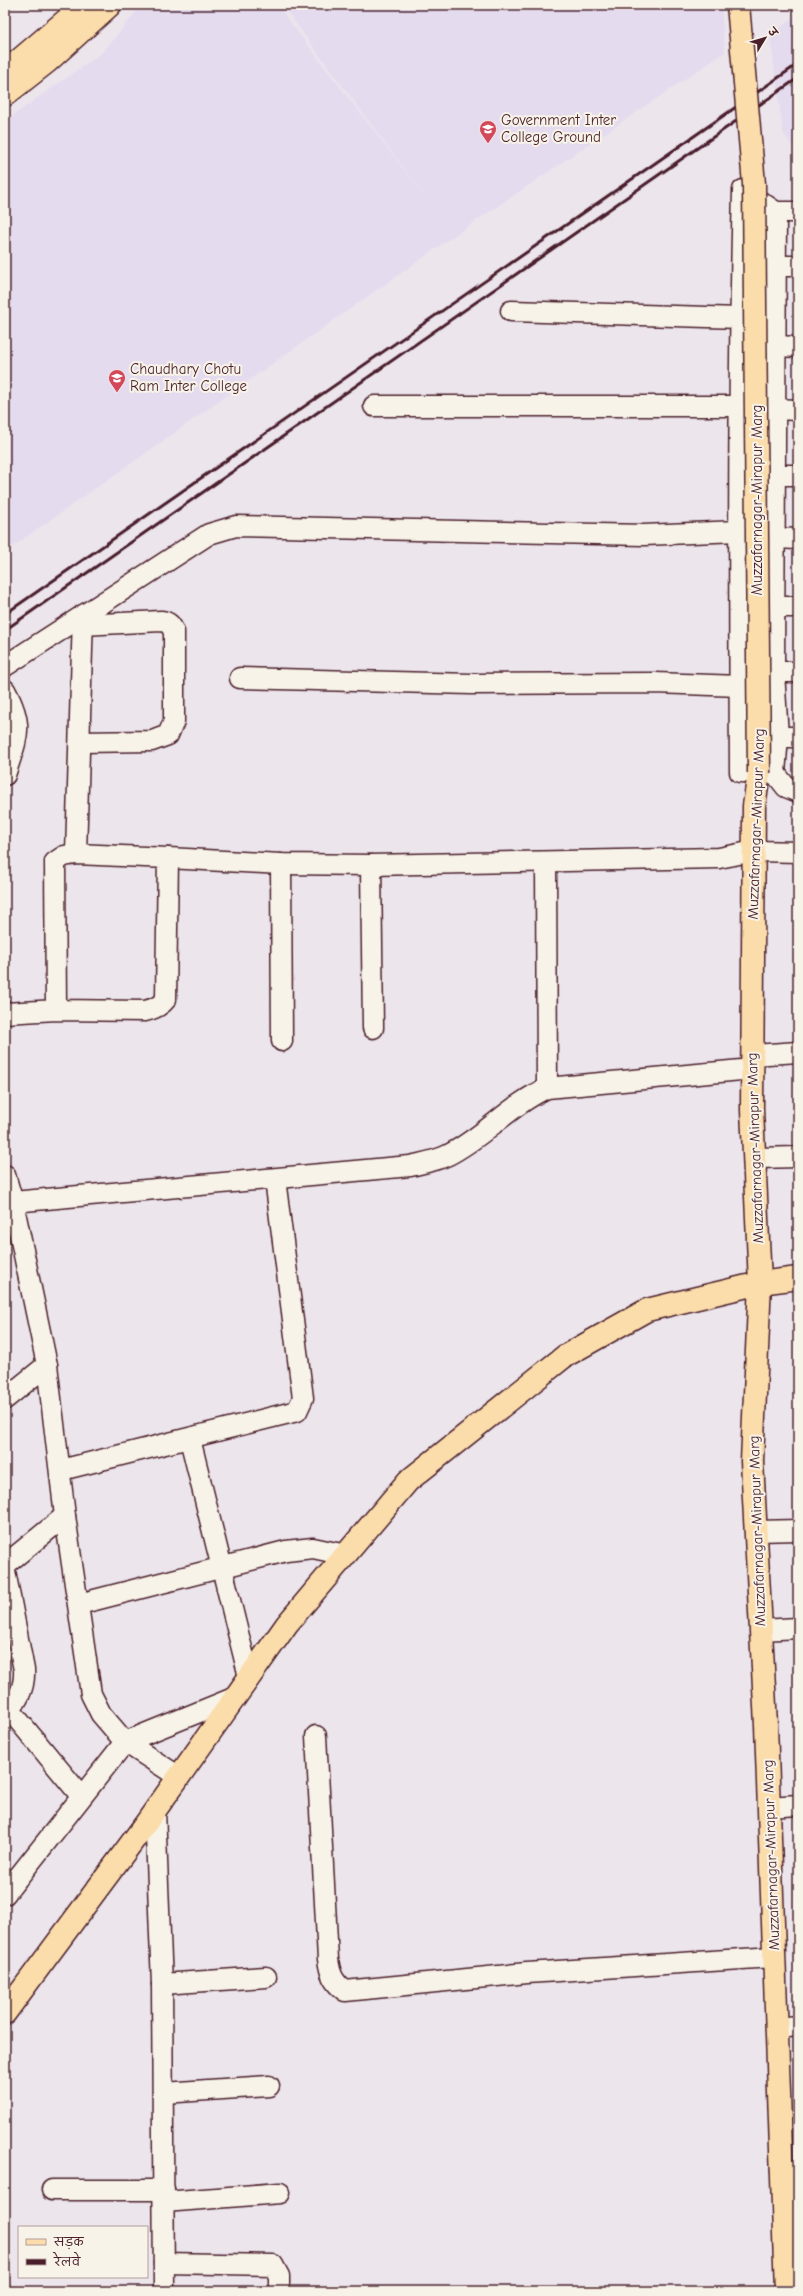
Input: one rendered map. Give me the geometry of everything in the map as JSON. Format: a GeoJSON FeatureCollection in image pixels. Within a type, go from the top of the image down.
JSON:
{"type":"FeatureCollection","features":[{"type":"Feature","properties":{"kind":"main road"},"geometry":{"type":"LineString","coordinates":[[5,72],[84,5]]}},
{"type":"Feature","properties":{"kind":"main road"},"geometry":{"type":"LineString","coordinates":[[5,95],[47,62],[110,5]]}},
{"type":"Feature","properties":{"kind":"main road","name":"Muzzafarnagar-Mirapur Marg"},"geometry":{"type":"LineString","coordinates":[[738,5],[754,184],[767,773],[754,806],[752,1062],[754,1158],[760,1283],[752,1460],[769,1807],[777,2028],[790,2170],[786,2291]]}},
{"type":"Feature","properties":{"kind":"main road"},"geometry":{"type":"LineString","coordinates":[[5,2013],[155,1811],[287,1624],[408,1481],[565,1356],[647,1310],[760,1283],[798,1278]]}},
{"type":"Feature","properties":{"kind":"street"},"geometry":{"type":"LineString","coordinates":[[798,212],[776,212],[743,190],[738,531],[740,772],[767,773],[786,787],[798,792]]}},
{"type":"Feature","properties":{"kind":"street"},"geometry":{"type":"LineString","coordinates":[[767,773],[778,737],[774,672],[776,212]]}},
{"type":"Feature","properties":{"kind":"street"},"geometry":{"type":"LineString","coordinates":[[776,266],[798,266]]}},
{"type":"Feature","properties":{"kind":"street"},"geometry":{"type":"LineString","coordinates":[[511,312],[740,318]]}},
{"type":"Feature","properties":{"kind":"street"},"geometry":{"type":"LineString","coordinates":[[776,346],[798,347]]}},
{"type":"Feature","properties":{"kind":"street"},"geometry":{"type":"LineString","coordinates":[[374,406],[739,406]]}},
{"type":"Feature","properties":{"kind":"street"},"geometry":{"type":"LineString","coordinates":[[775,409],[798,410]]}},
{"type":"Feature","properties":{"kind":"street"},"geometry":{"type":"LineString","coordinates":[[775,475],[798,475]]}},
{"type":"Feature","properties":{"kind":"street"},"geometry":{"type":"LineString","coordinates":[[5,666],[83,620],[209,534],[236,526],[644,535],[738,531]]}},
{"type":"Feature","properties":{"kind":"street"},"geometry":{"type":"LineString","coordinates":[[774,538],[798,539]]}},
{"type":"Feature","properties":{"kind":"street"},"geometry":{"type":"LineString","coordinates":[[774,607],[798,607]]}},
{"type":"Feature","properties":{"kind":"street"},"geometry":{"type":"LineString","coordinates":[[80,742],[152,740],[168,735],[174,721],[174,632],[172,626],[167,622],[161,621],[83,620]]}},
{"type":"Feature","properties":{"kind":"street"},"geometry":{"type":"LineString","coordinates":[[76,854],[83,620]]}},
{"type":"Feature","properties":{"kind":"street"},"geometry":{"type":"LineString","coordinates":[[774,672],[798,672]]}},
{"type":"Feature","properties":{"kind":"street"},"geometry":{"type":"LineString","coordinates":[[240,678],[471,684],[655,683],[740,686]]}},
{"type":"Feature","properties":{"kind":"street"},"geometry":{"type":"LineString","coordinates":[[5,690],[14,706],[19,728],[5,775]]}},
{"type":"Feature","properties":{"kind":"street"},"geometry":{"type":"LineString","coordinates":[[778,737],[798,737]]}},
{"type":"Feature","properties":{"kind":"street"},"geometry":{"type":"LineString","coordinates":[[56,1010],[54,866],[58,858],[76,854],[281,864],[371,865],[546,863],[719,858],[754,851],[798,852]]}},
{"type":"Feature","properties":{"kind":"street"},"geometry":{"type":"LineString","coordinates":[[5,1013],[56,1010],[145,1011],[154,1009],[163,1003],[166,998],[168,858]]}},
{"type":"Feature","properties":{"kind":"street"},"geometry":{"type":"LineString","coordinates":[[546,863],[547,1088]]}},
{"type":"Feature","properties":{"kind":"street"},"geometry":{"type":"LineString","coordinates":[[281,864],[282,1041]]}},
{"type":"Feature","properties":{"kind":"street"},"geometry":{"type":"LineString","coordinates":[[371,865],[374,1028]]}},
{"type":"Feature","properties":{"kind":"street"},"geometry":{"type":"LineString","coordinates":[[9,1206],[410,1166],[434,1160],[466,1145],[524,1100],[547,1088],[752,1062],[798,1052]]}},
{"type":"Feature","properties":{"kind":"street"},"geometry":{"type":"LineString","coordinates":[[754,1158],[798,1157]]}},
{"type":"Feature","properties":{"kind":"street"},"geometry":{"type":"LineString","coordinates":[[5,1176],[9,1206],[48,1365],[65,1516],[79,1604],[86,1673],[90,1694],[101,1714],[125,1742],[179,1777]]}},
{"type":"Feature","properties":{"kind":"street"},"geometry":{"type":"LineString","coordinates":[[61,1470],[292,1413],[300,1406],[303,1398],[302,1385],[275,1179]]}},
{"type":"Feature","properties":{"kind":"street"},"geometry":{"type":"LineString","coordinates":[[5,1399],[48,1365]]}},
{"type":"Feature","properties":{"kind":"street"},"geometry":{"type":"LineString","coordinates":[[190,1439],[249,1677]]}},
{"type":"Feature","properties":{"kind":"street"},"geometry":{"type":"LineString","coordinates":[[5,1565],[65,1516]]}},
{"type":"Feature","properties":{"kind":"street"},"geometry":{"type":"LineString","coordinates":[[756,1531],[798,1530]]}},
{"type":"Feature","properties":{"kind":"street"},"geometry":{"type":"LineString","coordinates":[[79,1604],[301,1548],[313,1548],[346,1555]]}},
{"type":"Feature","properties":{"kind":"street"},"geometry":{"type":"LineString","coordinates":[[5,1571],[24,1678],[22,1691],[7,1709],[82,1796]]}},
{"type":"Feature","properties":{"kind":"street"},"geometry":{"type":"LineString","coordinates":[[761,1630],[798,1628]]}},
{"type":"Feature","properties":{"kind":"street"},"geometry":{"type":"LineString","coordinates":[[5,1894],[125,1742],[236,1697]]}},
{"type":"Feature","properties":{"kind":"street"},"geometry":{"type":"LineString","coordinates":[[316,1736],[328,1960],[330,1974],[336,1984],[345,1991],[527,1973],[774,1957]]}},
{"type":"Feature","properties":{"kind":"street"},"geometry":{"type":"LineString","coordinates":[[769,1807],[798,1805]]}},
{"type":"Feature","properties":{"kind":"street"},"geometry":{"type":"LineString","coordinates":[[155,1811],[162,1984],[164,2291]]}},
{"type":"Feature","properties":{"kind":"street"},"geometry":{"type":"LineString","coordinates":[[162,1984],[266,1977]]}},
{"type":"Feature","properties":{"kind":"street"},"geometry":{"type":"LineString","coordinates":[[777,2028],[798,2026]]}},
{"type":"Feature","properties":{"kind":"street"},"geometry":{"type":"LineString","coordinates":[[163,2093],[269,2086]]}},
{"type":"Feature","properties":{"kind":"street"},"geometry":{"type":"LineString","coordinates":[[52,2190],[164,2196],[280,2193]]}},
{"type":"Feature","properties":{"kind":"street"},"geometry":{"type":"LineString","coordinates":[[164,2263],[272,2265],[279,2276],[279,2291]]}},
{"type":"Feature","properties":{"kind":"shaded area","name":"Chaudhary Chotu Ram Inter College"},"geometry":{"type":"Polygon","coordinates":[[[142,5],[277,5],[429,202],[282,5],[721,5],[725,52],[455,235],[5,552],[5,121],[102,53],[142,5]]]}},
{"type":"Feature","properties":{"kind":"shaded area"},"geometry":{"type":"Polygon","coordinates":[[[798,14],[798,154],[783,132],[770,35],[798,14]]]}},
{"type":"Feature","properties":{"kind":"railway"},"geometry":{"type":"LineString","coordinates":[[5,614],[798,64]]}},
{"type":"Feature","properties":{"kind":"railway"},"geometry":{"type":"LineString","coordinates":[[5,630],[798,78]]}},
{"type":"Feature","properties":{"kind":"place","name":"Government Inter College Ground"},"geometry":{"type":"Point","coordinates":[488,144]}},
{"type":"Feature","properties":{"kind":"place","name":"Chaudhary Chotu Ram Inter College"},"geometry":{"type":"Point","coordinates":[117,393]}}]}
